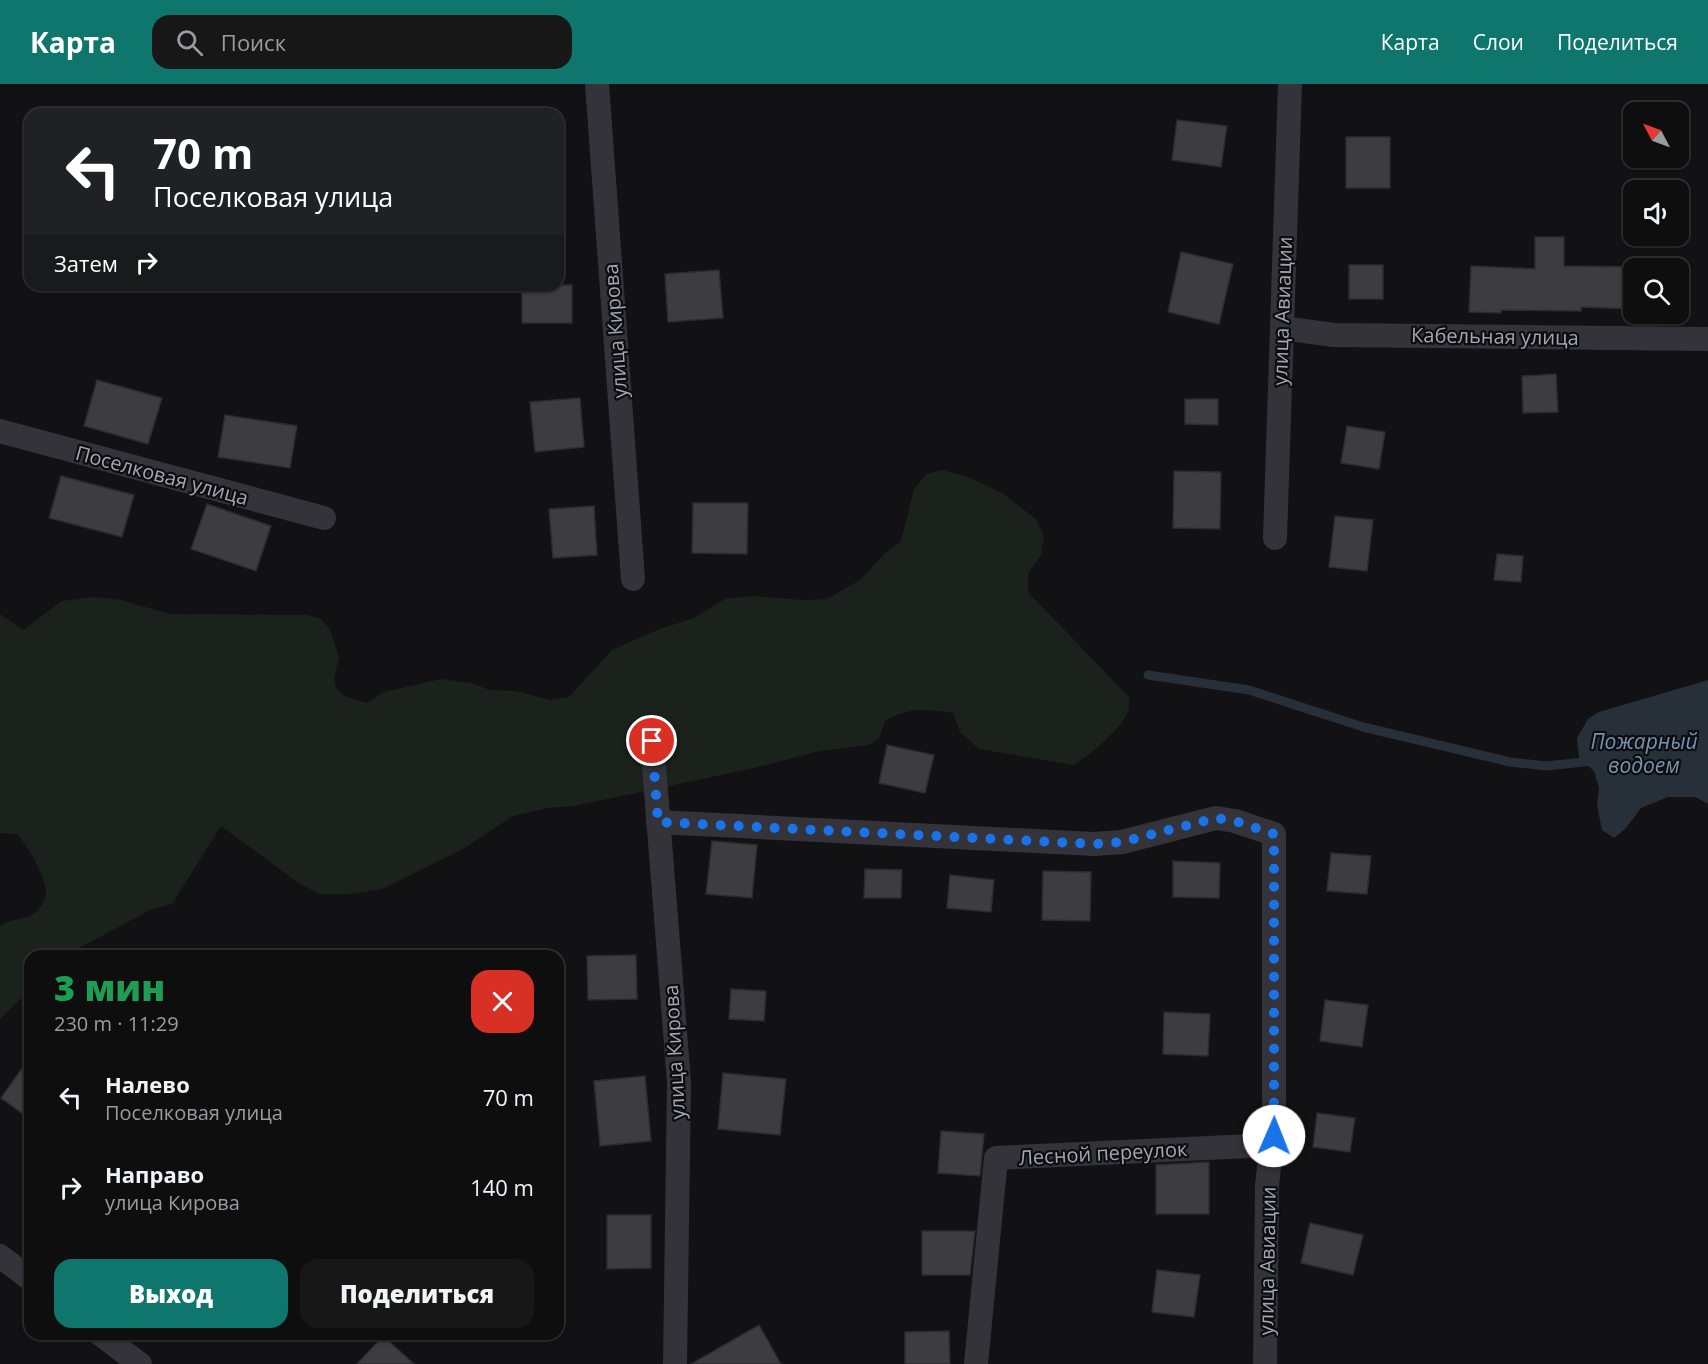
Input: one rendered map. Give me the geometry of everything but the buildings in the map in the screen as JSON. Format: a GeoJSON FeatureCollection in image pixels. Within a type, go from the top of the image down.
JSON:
{"type":"FeatureCollection","features":[{"type":"Feature","properties":{"kind":"street","name":"улица Кирова"},"geometry":{"type":"LineString","coordinates":[[597,84],[633,579]]}},
{"type":"Feature","properties":{"kind":"street","name":"улица Авиации"},"geometry":{"type":"LineString","coordinates":[[1275,538],[1290,84]]}},
{"type":"Feature","properties":{"kind":"street","name":"Кабельная улица"},"geometry":{"type":"LineString","coordinates":[[1281,328],[1334,334],[1708,339]]}},
{"type":"Feature","properties":{"kind":"street","name":"Поселковая улица"},"geometry":{"type":"LineString","coordinates":[[0,431],[324,518]]}},
{"type":"Feature","properties":{"kind":"street","name":"улица Кирова"},"geometry":{"type":"LineString","coordinates":[[652,741],[679,1082],[675,1364]]}},
{"type":"Feature","properties":{"kind":"street","name":"улица Авиации"},"geometry":{"type":"LineString","coordinates":[[658,822],[1094,844],[1122,842],[1216,818],[1235,821],[1274,834],[1274,1106],[1267,1186],[1265,1364]]}},
{"type":"Feature","properties":{"kind":"street","name":"Лесной переулок"},"geometry":{"type":"LineString","coordinates":[[976,1364],[996,1158],[1272,1146]]}},
{"type":"Feature","properties":{"kind":"street"},"geometry":{"type":"LineString","coordinates":[[0,1256],[24,1274]]}},
{"type":"Feature","properties":{"kind":"street"},"geometry":{"type":"LineString","coordinates":[[108,1340],[140,1364]]}},
{"type":"Feature","properties":{"kind":"shaded area"},"geometry":{"type":"Polygon","coordinates":[[[942,470],[966,476],[1002,493],[1036,519],[1044,536],[1041,555],[1028,574],[1028,592],[1129,697],[1128,712],[1119,726],[1074,765],[979,749],[960,732],[953,713],[910,711],[885,721],[879,738],[869,745],[820,751],[754,768],[574,806],[547,808],[513,816],[463,849],[382,889],[349,894],[319,894],[297,882],[221,826],[172,904],[150,910],[75,950],[24,950],[24,996],[0,1019],[0,926],[35,913],[46,893],[40,871],[21,839],[17,834],[0,833],[0,614],[23,630],[62,601],[95,597],[121,600],[170,614],[306,615],[320,618],[330,629],[339,657],[334,678],[336,688],[344,696],[367,703],[384,692],[441,679],[471,683],[490,690],[516,691],[550,700],[569,697],[612,650],[660,629],[694,618],[725,599],[753,596],[803,600],[827,599],[860,580],[886,552],[901,541],[914,489],[927,474],[942,470]]]}},
{"type":"Feature","properties":{"kind":"water","name":"Пожарный водоем"},"geometry":{"type":"Polygon","coordinates":[[[1708,680],[1708,804],[1695,797],[1668,797],[1641,808],[1626,828],[1614,838],[1602,830],[1597,805],[1599,788],[1594,771],[1579,758],[1577,738],[1588,719],[1599,712],[1708,680]]]}},
{"type":"Feature","properties":{"kind":"waterway"},"geometry":{"type":"LineString","coordinates":[[1148,675],[1249,690],[1363,727],[1510,762],[1546,766],[1593,761]]}},
{"type":"Feature","properties":{"kind":"route"},"geometry":{"type":"LineString","coordinates":[[652,741],[658,822],[1094,844],[1122,842],[1216,818],[1235,821],[1274,834],[1274,1136]]}}]}
